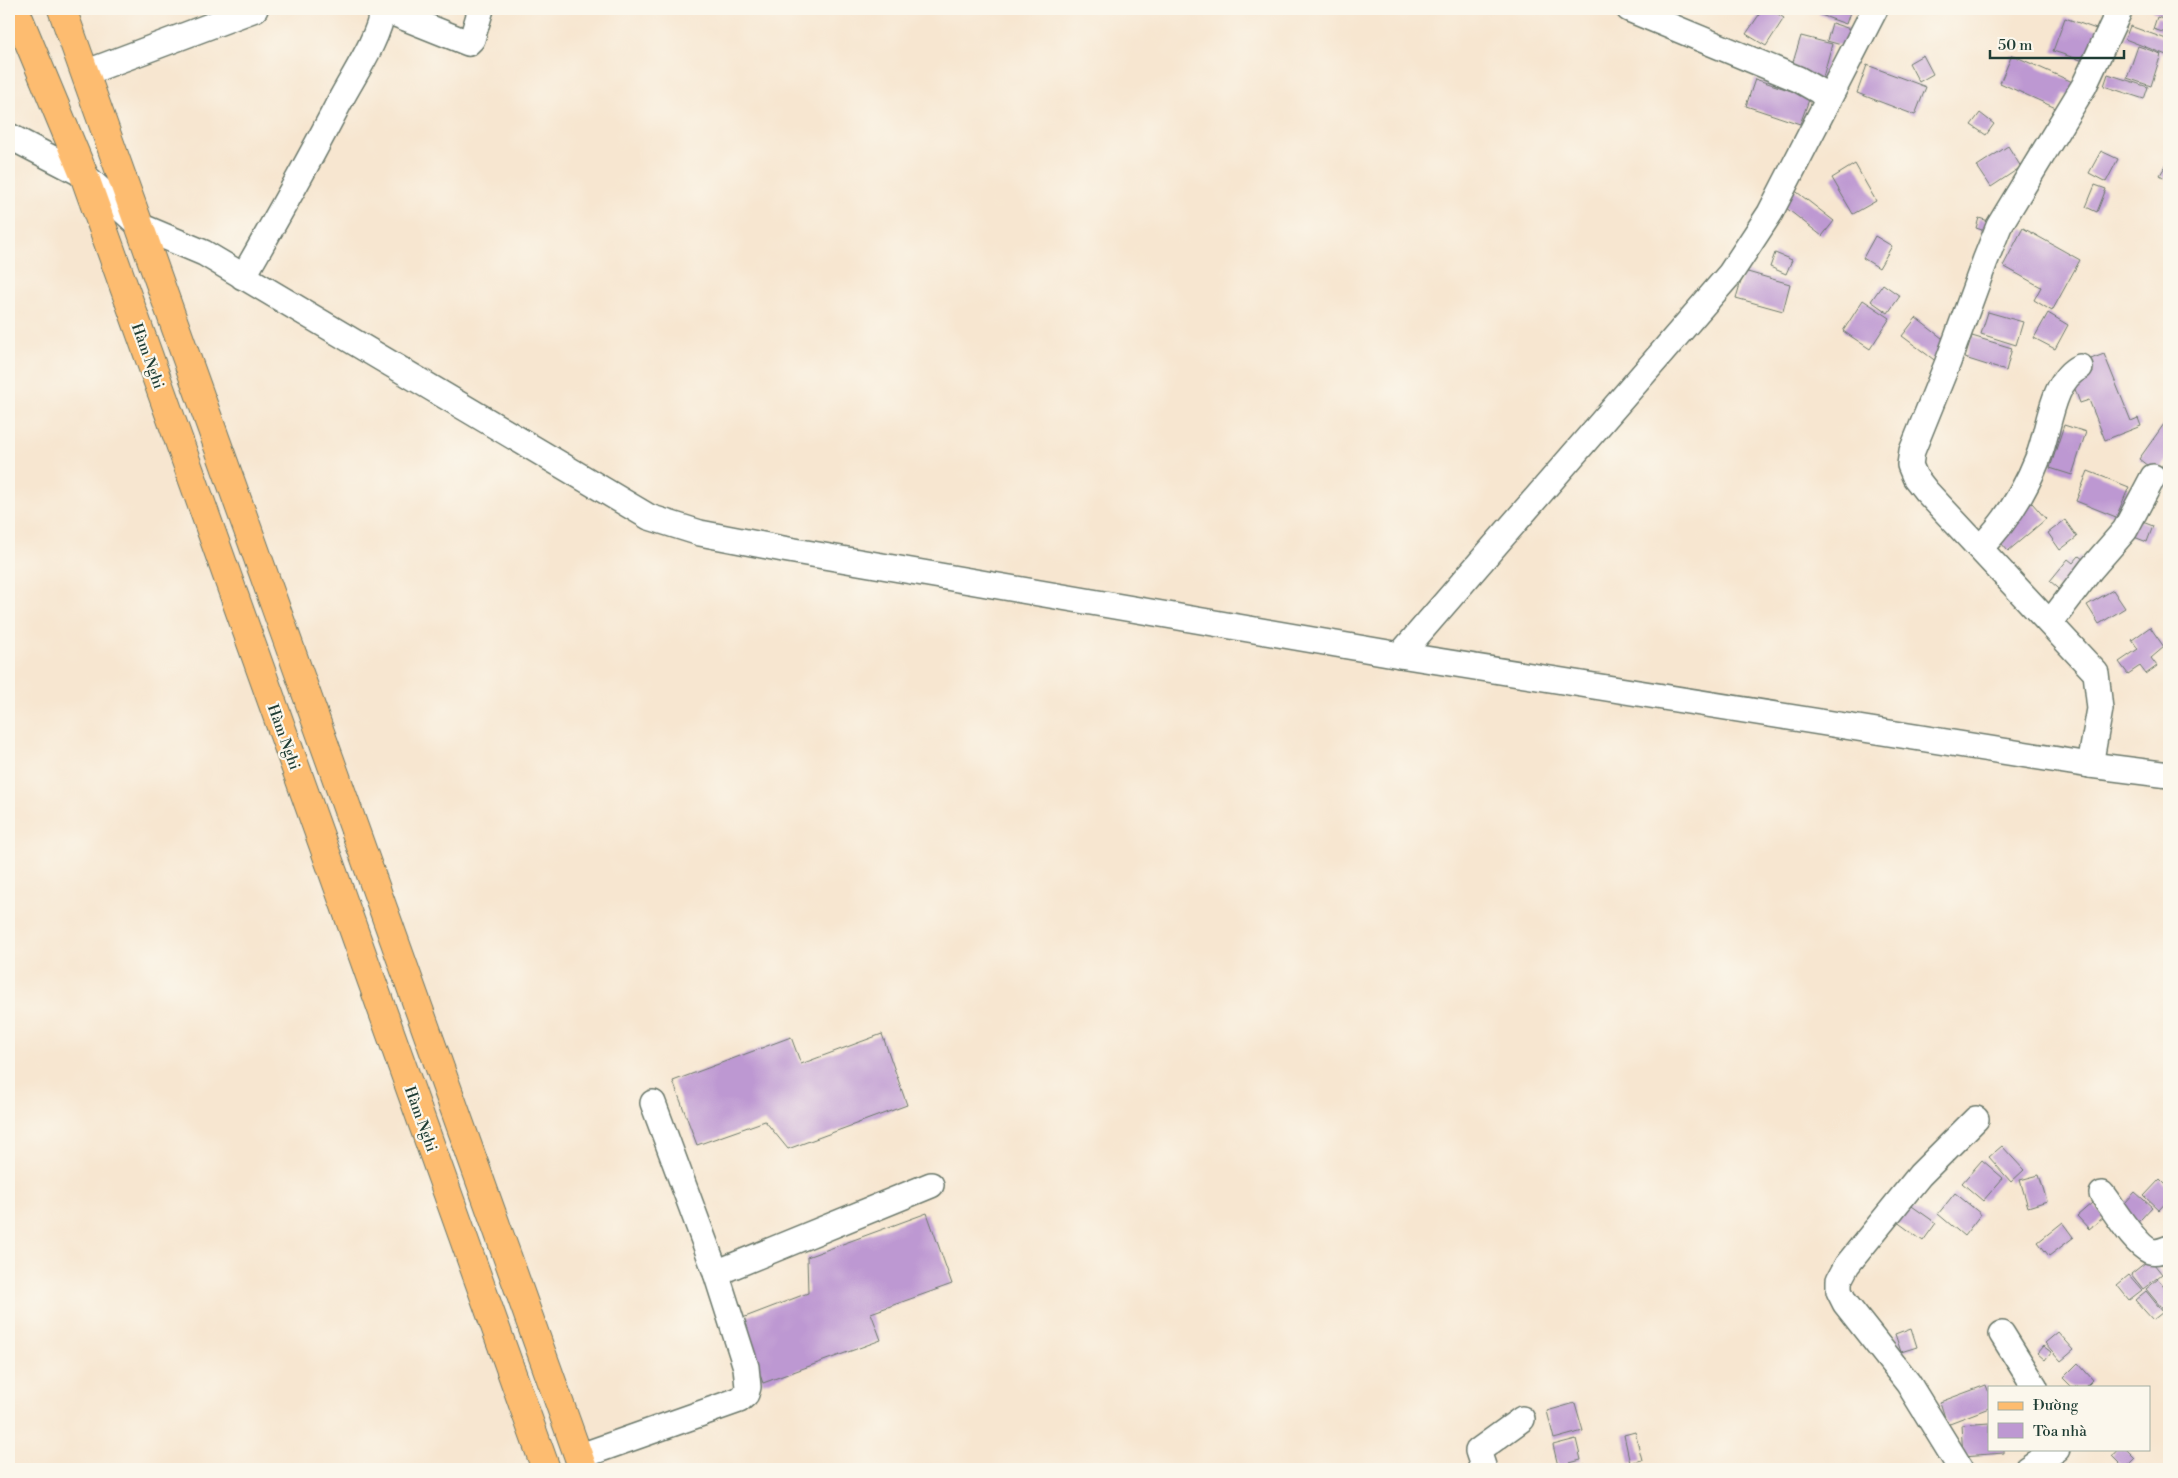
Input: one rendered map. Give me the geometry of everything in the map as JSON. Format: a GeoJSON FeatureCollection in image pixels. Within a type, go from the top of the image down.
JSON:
{"type":"FeatureCollection","features":[{"type":"Feature","properties":{"kind":"main road","name":"Hàm Nghi"},"geometry":{"type":"LineString","coordinates":[[15,9],[84,175],[546,1469]]}},
{"type":"Feature","properties":{"kind":"main road"},"geometry":{"type":"LineString","coordinates":[[62,9],[580,1463]]}},
{"type":"Feature","properties":{"kind":"street"},"geometry":{"type":"LineString","coordinates":[[244,277],[374,38],[383,9],[468,44],[472,39],[481,9]]}},
{"type":"Feature","properties":{"kind":"street"},"geometry":{"type":"LineString","coordinates":[[1629,9],[1672,17],[1798,78],[1819,91],[1827,99]]}},
{"type":"Feature","properties":{"kind":"street"},"geometry":{"type":"LineString","coordinates":[[1400,654],[1730,274],[1770,213],[1875,9]]}},
{"type":"Feature","properties":{"kind":"street"},"geometry":{"type":"LineString","coordinates":[[2090,765],[2100,709],[2096,673],[1915,477],[1910,465],[1912,451],[2000,226],[2084,86],[2120,9]]}},
{"type":"Feature","properties":{"kind":"street"},"geometry":{"type":"LineString","coordinates":[[85,73],[241,11]]}},
{"type":"Feature","properties":{"kind":"street"},"geometry":{"type":"LineString","coordinates":[[9,136],[84,175],[140,226],[204,254],[648,517],[672,525],[783,549],[1400,654],[2090,765],[2169,775]]}},
{"type":"Feature","properties":{"kind":"street"},"geometry":{"type":"LineString","coordinates":[[1980,548],[2000,526],[2020,495],[2038,458],[2050,417],[2065,377],[2071,371],[2080,367]]}},
{"type":"Feature","properties":{"kind":"street"},"geometry":{"type":"LineString","coordinates":[[2050,623],[2091,568],[2125,530],[2153,477]]}},
{"type":"Feature","properties":{"kind":"street"},"geometry":{"type":"LineString","coordinates":[[580,1463],[739,1400],[746,1394],[748,1387],[746,1367],[716,1273],[653,1103]]}},
{"type":"Feature","properties":{"kind":"street"},"geometry":{"type":"LineString","coordinates":[[1960,1469],[1908,1383],[1845,1303],[1839,1291],[1839,1280],[1847,1265],[1900,1198],[1976,1119]]}},
{"type":"Feature","properties":{"kind":"street"},"geometry":{"type":"LineString","coordinates":[[716,1273],[931,1185]]}},
{"type":"Feature","properties":{"kind":"street"},"geometry":{"type":"LineString","coordinates":[[2102,1194],[2128,1231],[2151,1251],[2161,1252],[2169,1248]]}},
{"type":"Feature","properties":{"kind":"street"},"geometry":{"type":"LineString","coordinates":[[2002,1334],[2034,1386]]}},
{"type":"Feature","properties":{"kind":"street"},"geometry":{"type":"LineString","coordinates":[[1484,1469],[1478,1451],[1522,1419]]}},
{"type":"Feature","properties":{"kind":"street"},"geometry":{"type":"LineString","coordinates":[[2027,1469],[2056,1450]]}},
{"type":"Feature","properties":{"kind":"building"},"geometry":{"type":"Polygon","coordinates":[[[1763,9],[1770,9],[1784,18],[1766,46],[1746,34],[1763,9]]]}},
{"type":"Feature","properties":{"kind":"building"},"geometry":{"type":"Polygon","coordinates":[[[1776,9],[1790,9],[1788,14],[1776,9]]]}},
{"type":"Feature","properties":{"kind":"building"},"geometry":{"type":"Polygon","coordinates":[[[1820,9],[1851,9],[1846,24],[1818,14],[1820,9]]]}},
{"type":"Feature","properties":{"kind":"building"},"geometry":{"type":"Polygon","coordinates":[[[2153,9],[2169,9],[2169,16],[2152,11],[2153,9]]]}},
{"type":"Feature","properties":{"kind":"building"},"geometry":{"type":"Polygon","coordinates":[[[2157,17],[2169,21],[2169,34],[2153,29],[2157,17]]]}},
{"type":"Feature","properties":{"kind":"building"},"geometry":{"type":"Polygon","coordinates":[[[2065,18],[2099,30],[2087,62],[2053,51],[2065,18]]]}},
{"type":"Feature","properties":{"kind":"building"},"geometry":{"type":"Polygon","coordinates":[[[1832,23],[1850,29],[1845,46],[1827,41],[1832,23]]]}},
{"type":"Feature","properties":{"kind":"building"},"geometry":{"type":"Polygon","coordinates":[[[2130,26],[2169,40],[2169,56],[2125,39],[2130,26]]]}},
{"type":"Feature","properties":{"kind":"building"},"geometry":{"type":"Polygon","coordinates":[[[1801,36],[1832,44],[1822,81],[1790,72],[1801,36]]]}},
{"type":"Feature","properties":{"kind":"building"},"geometry":{"type":"Polygon","coordinates":[[[2138,46],[2161,54],[2151,86],[2127,78],[2138,46]]]}},
{"type":"Feature","properties":{"kind":"building"},"geometry":{"type":"Polygon","coordinates":[[[1923,55],[1933,74],[1919,82],[1909,63],[1923,55]]]}},
{"type":"Feature","properties":{"kind":"building"},"geometry":{"type":"Polygon","coordinates":[[[2012,55],[2077,84],[2071,97],[2064,94],[2058,109],[2000,83],[2012,55]]]}},
{"type":"Feature","properties":{"kind":"building"},"geometry":{"type":"Polygon","coordinates":[[[1867,65],[1926,87],[1915,115],[1857,93],[1867,65]]]}},
{"type":"Feature","properties":{"kind":"building"},"geometry":{"type":"Polygon","coordinates":[[[2108,74],[2148,87],[2144,99],[2104,86],[2108,74]]]}},
{"type":"Feature","properties":{"kind":"building"},"geometry":{"type":"Polygon","coordinates":[[[1755,79],[1810,97],[1800,124],[1746,106],[1755,79]]]}},
{"type":"Feature","properties":{"kind":"building"},"geometry":{"type":"Polygon","coordinates":[[[1980,113],[1994,124],[1986,135],[1971,125],[1980,113]]]}},
{"type":"Feature","properties":{"kind":"building"},"geometry":{"type":"Polygon","coordinates":[[[2008,146],[2021,167],[1991,187],[1977,166],[2008,146]]]}},
{"type":"Feature","properties":{"kind":"building"},"geometry":{"type":"Polygon","coordinates":[[[2101,151],[2118,159],[2106,182],[2089,173],[2101,151]]]}},
{"type":"Feature","properties":{"kind":"building"},"geometry":{"type":"Polygon","coordinates":[[[2169,160],[2169,181],[2160,175],[2169,160]]]}},
{"type":"Feature","properties":{"kind":"building"},"geometry":{"type":"Polygon","coordinates":[[[1855,164],[1876,201],[1853,214],[1832,178],[1855,164]]]}},
{"type":"Feature","properties":{"kind":"building"},"geometry":{"type":"Polygon","coordinates":[[[2095,185],[2106,189],[2097,212],[2086,207],[2095,185]]]}},
{"type":"Feature","properties":{"kind":"building"},"geometry":{"type":"Polygon","coordinates":[[[1793,189],[1834,221],[1822,236],[1781,204],[1793,189]]]}},
{"type":"Feature","properties":{"kind":"building"},"geometry":{"type":"Polygon","coordinates":[[[1979,218],[1998,224],[1994,234],[1976,228],[1979,218]]]}},
{"type":"Feature","properties":{"kind":"building"},"geometry":{"type":"Polygon","coordinates":[[[2023,228],[2080,260],[2052,311],[2034,300],[2041,287],[2003,266],[2023,228]]]}},
{"type":"Feature","properties":{"kind":"building"},"geometry":{"type":"Polygon","coordinates":[[[1875,236],[1892,246],[1879,268],[1863,258],[1875,236]]]}},
{"type":"Feature","properties":{"kind":"building"},"geometry":{"type":"Polygon","coordinates":[[[1775,253],[1792,260],[1786,274],[1770,267],[1775,253]]]}},
{"type":"Feature","properties":{"kind":"building"},"geometry":{"type":"Polygon","coordinates":[[[1744,271],[1790,284],[1783,311],[1736,298],[1744,271]]]}},
{"type":"Feature","properties":{"kind":"building"},"geometry":{"type":"Polygon","coordinates":[[[1883,284],[1900,296],[1888,313],[1871,301],[1883,284]]]}},
{"type":"Feature","properties":{"kind":"building"},"geometry":{"type":"Polygon","coordinates":[[[1863,300],[1890,318],[1870,349],[1843,331],[1863,300]]]}},
{"type":"Feature","properties":{"kind":"building"},"geometry":{"type":"Polygon","coordinates":[[[1988,312],[2023,322],[2016,345],[1981,334],[1988,312]]]}},
{"type":"Feature","properties":{"kind":"building"},"geometry":{"type":"Polygon","coordinates":[[[2048,313],[2068,325],[2055,349],[2034,338],[2048,313]]]}},
{"type":"Feature","properties":{"kind":"building"},"geometry":{"type":"Polygon","coordinates":[[[1916,318],[1951,345],[1937,362],[1902,336],[1916,318]]]}},
{"type":"Feature","properties":{"kind":"building"},"geometry":{"type":"Polygon","coordinates":[[[1972,336],[2012,348],[2006,371],[1965,358],[1972,336]]]}},
{"type":"Feature","properties":{"kind":"building"},"geometry":{"type":"Polygon","coordinates":[[[2104,354],[2131,421],[2138,418],[2141,426],[2105,440],[2089,400],[2080,403],[2072,381],[2093,372],[2088,360],[2104,354]]]}},
{"type":"Feature","properties":{"kind":"building"},"geometry":{"type":"Polygon","coordinates":[[[2169,417],[2169,456],[2157,473],[2139,459],[2169,417]]]}},
{"type":"Feature","properties":{"kind":"building"},"geometry":{"type":"Polygon","coordinates":[[[2064,425],[2086,432],[2072,475],[2050,468],[2064,425]]]}},
{"type":"Feature","properties":{"kind":"building"},"geometry":{"type":"Polygon","coordinates":[[[2088,471],[2129,487],[2116,517],[2076,501],[2088,471]]]}},
{"type":"Feature","properties":{"kind":"building"},"geometry":{"type":"Polygon","coordinates":[[[2169,474],[2169,490],[2161,481],[2169,474]]]}},
{"type":"Feature","properties":{"kind":"building"},"geometry":{"type":"Polygon","coordinates":[[[2032,503],[2046,519],[2008,551],[1994,535],[2032,503]]]}},
{"type":"Feature","properties":{"kind":"building"},"geometry":{"type":"Polygon","coordinates":[[[2135,519],[2153,526],[2147,542],[2129,535],[2135,519]]]}},
{"type":"Feature","properties":{"kind":"building"},"geometry":{"type":"Polygon","coordinates":[[[2065,520],[2077,537],[2060,550],[2048,533],[2065,520]]]}},
{"type":"Feature","properties":{"kind":"building"},"geometry":{"type":"Polygon","coordinates":[[[2079,556],[2089,564],[2064,593],[2050,581],[2068,559],[2073,563],[2079,556]]]}},
{"type":"Feature","properties":{"kind":"building"},"geometry":{"type":"Polygon","coordinates":[[[2113,590],[2125,608],[2099,624],[2087,605],[2113,590]]]}},
{"type":"Feature","properties":{"kind":"building"},"geometry":{"type":"Polygon","coordinates":[[[2150,627],[2164,647],[2151,658],[2157,666],[2146,674],[2140,666],[2128,674],[2119,662],[2138,649],[2132,640],[2150,627]]]}},
{"type":"Feature","properties":{"kind":"building"},"geometry":{"type":"Polygon","coordinates":[[[882,1034],[907,1105],[788,1149],[765,1121],[697,1145],[673,1081],[791,1037],[801,1064],[882,1034]]]}},
{"type":"Feature","properties":{"kind":"building"},"geometry":{"type":"Polygon","coordinates":[[[2002,1146],[2024,1170],[2011,1182],[1989,1157],[2002,1146]]]}},
{"type":"Feature","properties":{"kind":"building"},"geometry":{"type":"Polygon","coordinates":[[[1982,1160],[2003,1178],[1983,1201],[1962,1183],[1982,1160]]]}},
{"type":"Feature","properties":{"kind":"building"},"geometry":{"type":"Polygon","coordinates":[[[2039,1175],[2047,1201],[2028,1207],[2020,1180],[2039,1175]]]}},
{"type":"Feature","properties":{"kind":"building"},"geometry":{"type":"Polygon","coordinates":[[[2160,1179],[2169,1188],[2169,1199],[2159,1210],[2144,1196],[2160,1179]]]}},
{"type":"Feature","properties":{"kind":"building"},"geometry":{"type":"Polygon","coordinates":[[[2135,1192],[2152,1207],[2131,1230],[2114,1215],[2135,1192]]]}},
{"type":"Feature","properties":{"kind":"building"},"geometry":{"type":"Polygon","coordinates":[[[1955,1193],[1981,1214],[1964,1236],[1938,1214],[1955,1193]]]}},
{"type":"Feature","properties":{"kind":"building"},"geometry":{"type":"Polygon","coordinates":[[[2092,1203],[2104,1217],[2089,1229],[2077,1216],[2092,1203]]]}},
{"type":"Feature","properties":{"kind":"building"},"geometry":{"type":"Polygon","coordinates":[[[1909,1204],[1936,1223],[1923,1241],[1896,1221],[1909,1204]]]}},
{"type":"Feature","properties":{"kind":"building"},"geometry":{"type":"Polygon","coordinates":[[[927,1213],[952,1284],[871,1313],[881,1340],[763,1383],[740,1319],[808,1293],[807,1257],[927,1213]]]}},
{"type":"Feature","properties":{"kind":"building"},"geometry":{"type":"Polygon","coordinates":[[[2063,1222],[2074,1237],[2049,1256],[2038,1242],[2063,1222]]]}},
{"type":"Feature","properties":{"kind":"building"},"geometry":{"type":"Polygon","coordinates":[[[2150,1259],[2162,1274],[2143,1289],[2131,1274],[2150,1259]]]}},
{"type":"Feature","properties":{"kind":"building"},"geometry":{"type":"Polygon","coordinates":[[[2129,1275],[2142,1290],[2129,1300],[2117,1285],[2129,1275]]]}},
{"type":"Feature","properties":{"kind":"building"},"geometry":{"type":"Polygon","coordinates":[[[2158,1279],[2169,1292],[2169,1309],[2165,1312],[2146,1289],[2158,1279]]]}},
{"type":"Feature","properties":{"kind":"building"},"geometry":{"type":"Polygon","coordinates":[[[2146,1291],[2163,1312],[2153,1320],[2135,1300],[2146,1291]]]}},
{"type":"Feature","properties":{"kind":"building"},"geometry":{"type":"Polygon","coordinates":[[[1911,1328],[1917,1347],[1901,1352],[1895,1334],[1911,1328]]]}},
{"type":"Feature","properties":{"kind":"building"},"geometry":{"type":"Polygon","coordinates":[[[2058,1332],[2074,1350],[2061,1361],[2045,1343],[2058,1332]]]}},
{"type":"Feature","properties":{"kind":"building"},"geometry":{"type":"Polygon","coordinates":[[[2043,1346],[2051,1352],[2045,1360],[2037,1353],[2043,1346]]]}},
{"type":"Feature","properties":{"kind":"building"},"geometry":{"type":"Polygon","coordinates":[[[2078,1363],[2093,1380],[2087,1386],[2071,1386],[2063,1378],[2078,1363]]]}},
{"type":"Feature","properties":{"kind":"building"},"geometry":{"type":"Polygon","coordinates":[[[1986,1385],[1988,1390],[1988,1408],[1947,1424],[1940,1402],[1986,1385]]]}},
{"type":"Feature","properties":{"kind":"building"},"geometry":{"type":"Polygon","coordinates":[[[1575,1403],[1583,1431],[1554,1439],[1547,1411],[1575,1403]]]}},
{"type":"Feature","properties":{"kind":"building"},"geometry":{"type":"Polygon","coordinates":[[[1988,1423],[1988,1450],[2004,1450],[2004,1453],[1963,1456],[1961,1425],[1988,1423]]]}},
{"type":"Feature","properties":{"kind":"building"},"geometry":{"type":"Polygon","coordinates":[[[1635,1432],[1642,1460],[1630,1463],[1624,1435],[1635,1432]]]}},
{"type":"Feature","properties":{"kind":"building"},"geometry":{"type":"Polygon","coordinates":[[[1576,1439],[1581,1460],[1558,1466],[1553,1445],[1576,1439]]]}},
{"type":"Feature","properties":{"kind":"building"},"geometry":{"type":"Polygon","coordinates":[[[2117,1450],[2126,1450],[2135,1459],[2125,1469],[2112,1456],[2117,1450]]]}},
{"type":"Feature","properties":{"kind":"building"},"geometry":{"type":"Polygon","coordinates":[[[1585,1464],[1586,1469],[1570,1469],[1585,1464]]]}}]}
